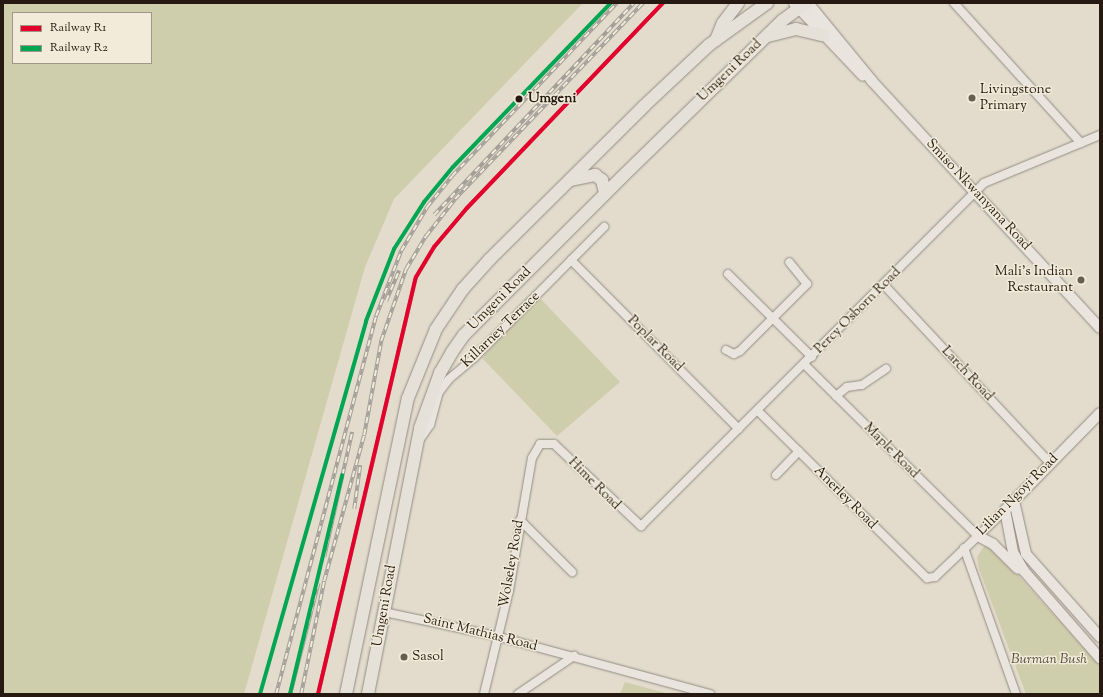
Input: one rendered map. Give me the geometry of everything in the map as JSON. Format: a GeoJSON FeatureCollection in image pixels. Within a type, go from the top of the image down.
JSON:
{"type":"FeatureCollection","features":[{"type":"Feature","properties":{"kind":"main road"},"geometry":{"type":"LineString","coordinates":[[716,40],[723,23],[738,3]]}},
{"type":"Feature","properties":{"kind":"main road","name":"Umgeni Road"},"geometry":{"type":"LineString","coordinates":[[346,694],[408,398],[428,345],[463,289],[570,181],[690,61],[767,3]]}},
{"type":"Feature","properties":{"kind":"main road","name":"Umgeni Road"},"geometry":{"type":"LineString","coordinates":[[368,694],[416,444],[440,373],[464,335],[605,193],[764,37],[802,4]]}},
{"type":"Feature","properties":{"kind":"main road"},"geometry":{"type":"LineString","coordinates":[[764,37],[796,29],[823,35]]}},
{"type":"Feature","properties":{"kind":"main road"},"geometry":{"type":"LineString","coordinates":[[570,181],[595,175],[602,180],[605,193]]}},
{"type":"Feature","properties":{"kind":"street"},"geometry":{"type":"LineString","coordinates":[[954,3],[1081,143]]}},
{"type":"Feature","properties":{"kind":"street","name":"Smiso Nkwanyana Road"},"geometry":{"type":"LineString","coordinates":[[802,4],[823,35],[872,81]]}},
{"type":"Feature","properties":{"kind":"street","name":"Smiso Nkwanyana Road"},"geometry":{"type":"LineString","coordinates":[[802,4],[1100,328]]}},
{"type":"Feature","properties":{"kind":"street","name":"Percy Osborn Road"},"geometry":{"type":"LineString","coordinates":[[641,526],[805,365],[992,177],[1100,136]]}},
{"type":"Feature","properties":{"kind":"street","name":"Killarney Terrace"},"geometry":{"type":"LineString","coordinates":[[416,444],[430,425],[439,392],[447,382],[604,227]]}},
{"type":"Feature","properties":{"kind":"street","name":"Poplar Road"},"geometry":{"type":"LineString","coordinates":[[571,260],[740,429]]}},
{"type":"Feature","properties":{"kind":"street"},"geometry":{"type":"LineString","coordinates":[[726,350],[737,353],[807,284],[788,262]]}},
{"type":"Feature","properties":{"kind":"street"},"geometry":{"type":"LineString","coordinates":[[728,274],[812,357]]}},
{"type":"Feature","properties":{"kind":"street","name":"Larch Road"},"geometry":{"type":"LineString","coordinates":[[884,285],[1050,463]]}},
{"type":"Feature","properties":{"kind":"street","name":"Maple Road"},"geometry":{"type":"LineString","coordinates":[[805,365],[978,536]]}},
{"type":"Feature","properties":{"kind":"street"},"geometry":{"type":"LineString","coordinates":[[836,396],[847,387],[862,386],[886,369]]}},
{"type":"Feature","properties":{"kind":"street","name":"Anerley Road"},"geometry":{"type":"LineString","coordinates":[[758,410],[924,577],[935,577]]}},
{"type":"Feature","properties":{"kind":"street","name":"Lilian Ngoyi Road"},"geometry":{"type":"LineString","coordinates":[[935,577],[1005,510],[1050,463],[1098,418]]}},
{"type":"Feature","properties":{"kind":"street","name":"Hime Road"},"geometry":{"type":"LineString","coordinates":[[548,442],[641,526]]}},
{"type":"Feature","properties":{"kind":"street","name":"Wolseley Road"},"geometry":{"type":"LineString","coordinates":[[484,694],[496,636],[509,591],[520,520],[532,458],[540,444],[548,442]]}},
{"type":"Feature","properties":{"kind":"street"},"geometry":{"type":"LineString","coordinates":[[776,475],[799,451]]}},
{"type":"Feature","properties":{"kind":"street"},"geometry":{"type":"LineString","coordinates":[[1014,501],[1022,544],[1040,570],[1100,637]]}},
{"type":"Feature","properties":{"kind":"street"},"geometry":{"type":"LineString","coordinates":[[1005,510],[1013,552],[1032,583]]}},
{"type":"Feature","properties":{"kind":"street"},"geometry":{"type":"LineString","coordinates":[[520,520],[572,572]]}},
{"type":"Feature","properties":{"kind":"street"},"geometry":{"type":"LineString","coordinates":[[978,536],[993,544],[1032,583],[1100,658]]}},
{"type":"Feature","properties":{"kind":"street"},"geometry":{"type":"LineString","coordinates":[[964,548],[1016,694]]}},
{"type":"Feature","properties":{"kind":"street"},"geometry":{"type":"LineString","coordinates":[[1032,583],[1030,569],[1040,570]]}},
{"type":"Feature","properties":{"kind":"street","name":"Saint Mathias Road"},"geometry":{"type":"LineString","coordinates":[[384,612],[496,636],[710,694]]}},
{"type":"Feature","properties":{"kind":"street"},"geometry":{"type":"LineString","coordinates":[[1078,634],[1088,624]]}},
{"type":"Feature","properties":{"kind":"street"},"geometry":{"type":"LineString","coordinates":[[518,694],[574,656]]}},
{"type":"Feature","properties":{"kind":"green space"},"geometry":{"type":"Polygon","coordinates":[[[3,3],[583,3],[394,199],[365,267],[244,694],[3,694],[3,3]]]}},
{"type":"Feature","properties":{"kind":"green space"},"geometry":{"type":"Polygon","coordinates":[[[539,297],[620,382],[557,436],[482,358],[539,297]]]}},
{"type":"Feature","properties":{"kind":"green space","name":"Burman Bush"},"geometry":{"type":"Polygon","coordinates":[[[985,545],[992,546],[1100,666],[1100,694],[1026,694],[979,569],[977,557],[985,545]]]}},
{"type":"Feature","properties":{"kind":"green space"},"geometry":{"type":"Polygon","coordinates":[[[625,682],[669,694],[620,694],[625,682]]]}},
{"type":"Feature","properties":{"kind":"railway"},"geometry":{"type":"LineString","coordinates":[[276,694],[376,316],[401,251],[427,207],[452,176],[617,3]]}},
{"type":"Feature","properties":{"kind":"railway"},"geometry":{"type":"LineString","coordinates":[[434,215],[634,3]]}},
{"type":"Feature","properties":{"kind":"railway"},"geometry":{"type":"LineString","coordinates":[[301,694],[324,581],[364,435],[381,341],[406,269],[426,236],[455,199],[643,3]]}},
{"type":"Feature","properties":{"kind":"railway"},"geometry":{"type":"LineString","coordinates":[[318,694],[416,277],[434,247],[467,208],[663,3]]}},
{"type":"Feature","properties":{"kind":"railway"},"geometry":{"type":"LineString","coordinates":[[386,301],[399,271]]}},
{"type":"Feature","properties":{"kind":"railway"},"geometry":{"type":"LineString","coordinates":[[324,557],[352,432]]}},
{"type":"Feature","properties":{"kind":"railway"},"geometry":{"type":"LineString","coordinates":[[354,509],[360,465]]}},
{"type":"Feature","properties":{"kind":"railway"},"geometry":{"type":"LineString","coordinates":[[290,694],[318,584]]}},
{"type":"Feature","properties":{"kind":"rail line","name":"R2"},"geometry":{"type":"LineString","coordinates":[[260,694],[366,321],[394,249],[424,202],[453,167],[611,3]]}},
{"type":"Feature","properties":{"kind":"rail line","name":"R1"},"geometry":{"type":"LineString","coordinates":[[318,694],[416,277],[434,247],[467,208],[663,3]]}},
{"type":"Feature","properties":{"kind":"rail line","name":"R2"},"geometry":{"type":"LineString","coordinates":[[290,694],[342,475]]}},
{"type":"Feature","properties":{"kind":"place","name":"Livingstone Primary"},"geometry":{"type":"Point","coordinates":[972,98]}},
{"type":"Feature","properties":{"kind":"place","name":"Umgeni"},"geometry":{"type":"Point","coordinates":[519,99]}},
{"type":"Feature","properties":{"kind":"place","name":"Mali's Indian Restaurant"},"geometry":{"type":"Point","coordinates":[1081,280]}},
{"type":"Feature","properties":{"kind":"place","name":"Sasol"},"geometry":{"type":"Point","coordinates":[404,657]}}]}
